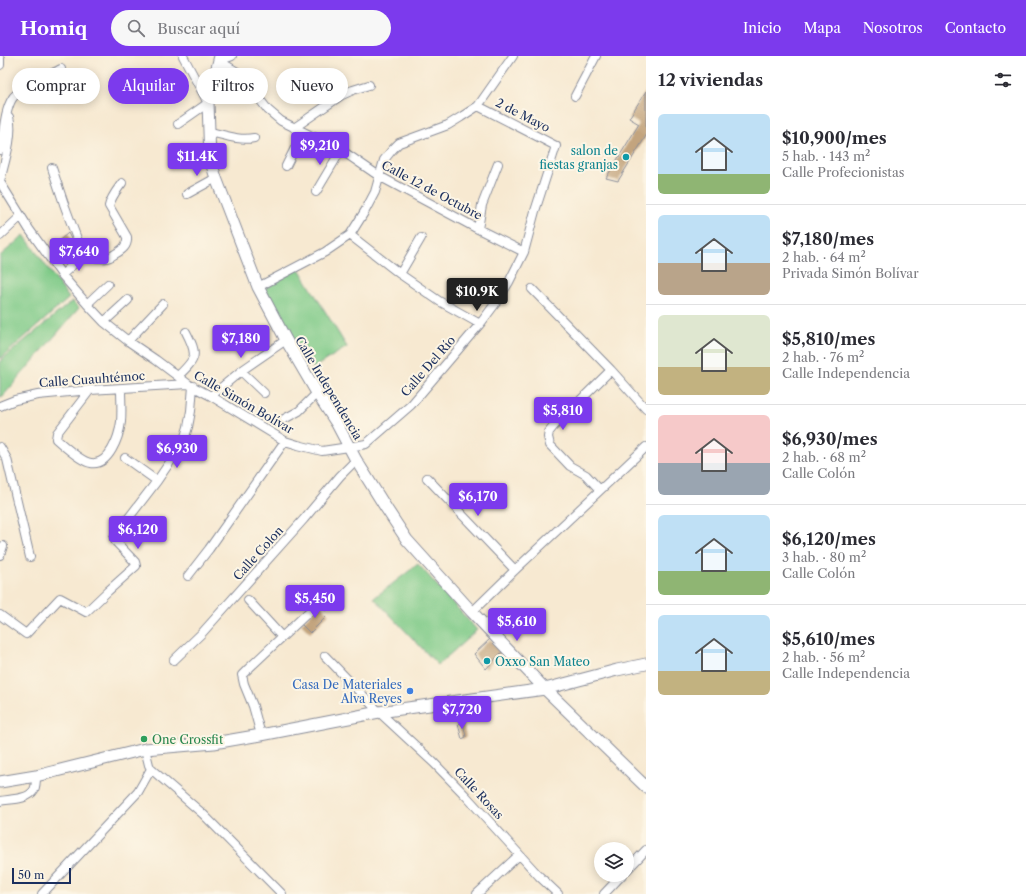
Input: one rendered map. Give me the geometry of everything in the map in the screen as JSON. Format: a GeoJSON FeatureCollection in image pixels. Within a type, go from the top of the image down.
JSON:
{"type":"FeatureCollection","features":[{"type":"Feature","properties":{"kind":"street"},"geometry":{"type":"LineString","coordinates":[[183,56],[197,82]]}},
{"type":"Feature","properties":{"kind":"street"},"geometry":{"type":"LineString","coordinates":[[220,58],[232,56]]}},
{"type":"Feature","properties":{"kind":"street"},"geometry":{"type":"LineString","coordinates":[[258,287],[325,252],[350,236],[375,192],[384,160],[395,146],[399,143],[448,124],[478,106],[513,56]]}},
{"type":"Feature","properties":{"kind":"street"},"geometry":{"type":"LineString","coordinates":[[575,96],[596,56]]}},
{"type":"Feature","properties":{"kind":"street","name":"Calle Independencia"},"geometry":{"type":"LineString","coordinates":[[217,68],[220,58]]}},
{"type":"Feature","properties":{"kind":"street","name":"Calle 12 de Octubre"},"geometry":{"type":"LineString","coordinates":[[220,58],[245,78],[268,110],[280,121],[341,150],[379,176],[524,252]]}},
{"type":"Feature","properties":{"kind":"street"},"geometry":{"type":"LineString","coordinates":[[0,59],[0,65]]}},
{"type":"Feature","properties":{"kind":"street"},"geometry":{"type":"LineString","coordinates":[[294,128],[342,95],[369,85]]}},
{"type":"Feature","properties":{"kind":"street"},"geometry":{"type":"LineString","coordinates":[[0,150],[7,113],[12,98]]}},
{"type":"Feature","properties":{"kind":"street"},"geometry":{"type":"LineString","coordinates":[[178,124],[207,104]]}},
{"type":"Feature","properties":{"kind":"street","name":"Calle Independencia"},"geometry":{"type":"LineString","coordinates":[[208,104],[210,159],[258,287],[286,340],[337,424],[356,460],[386,508],[407,540],[472,612],[545,689],[646,787]]}},
{"type":"Feature","properties":{"kind":"street","name":"2 de Mayo"},"geometry":{"type":"LineString","coordinates":[[478,106],[556,146]]}},
{"type":"Feature","properties":{"kind":"street","name":"Calle Simón Bolívar"},"geometry":{"type":"LineString","coordinates":[[7,113],[10,128],[9,143],[0,181],[29,229],[62,275],[104,322],[190,385],[285,441],[322,451],[350,447]]}},
{"type":"Feature","properties":{"kind":"street"},"geometry":{"type":"LineString","coordinates":[[210,132],[236,138],[254,138]]}},
{"type":"Feature","properties":{"kind":"street"},"geometry":{"type":"LineString","coordinates":[[286,166],[303,132]]}},
{"type":"Feature","properties":{"kind":"street","name":"Calle Del Río"},"geometry":{"type":"LineString","coordinates":[[350,447],[366,444],[411,405],[480,324],[495,304],[509,282],[524,252],[535,211],[556,146]]}},
{"type":"Feature","properties":{"kind":"street"},"geometry":{"type":"LineString","coordinates":[[316,192],[341,150]]}},
{"type":"Feature","properties":{"kind":"street"},"geometry":{"type":"LineString","coordinates":[[178,160],[210,159]]}},
{"type":"Feature","properties":{"kind":"street"},"geometry":{"type":"LineString","coordinates":[[478,229],[482,205],[498,164]]}},
{"type":"Feature","properties":{"kind":"street"},"geometry":{"type":"LineString","coordinates":[[52,168],[83,255]]}},
{"type":"Feature","properties":{"kind":"street"},"geometry":{"type":"LineString","coordinates":[[187,194],[216,178]]}},
{"type":"Feature","properties":{"kind":"street"},"geometry":{"type":"LineString","coordinates":[[83,255],[109,258],[123,249],[126,245],[127,237],[109,206],[113,196],[122,183]]}},
{"type":"Feature","properties":{"kind":"street"},"geometry":{"type":"LineString","coordinates":[[0,236],[21,216]]}},
{"type":"Feature","properties":{"kind":"street"},"geometry":{"type":"LineString","coordinates":[[350,236],[400,274],[439,300],[480,324]]}},
{"type":"Feature","properties":{"kind":"street"},"geometry":{"type":"LineString","coordinates":[[400,274],[421,238]]}},
{"type":"Feature","properties":{"kind":"street"},"geometry":{"type":"LineString","coordinates":[[62,275],[83,255]]}},
{"type":"Feature","properties":{"kind":"street"},"geometry":{"type":"LineString","coordinates":[[87,304],[108,284]]}},
{"type":"Feature","properties":{"kind":"street"},"geometry":{"type":"LineString","coordinates":[[532,289],[611,370],[646,409]]}},
{"type":"Feature","properties":{"kind":"street"},"geometry":{"type":"LineString","coordinates":[[104,322],[128,300]]}},
{"type":"Feature","properties":{"kind":"street"},"geometry":{"type":"LineString","coordinates":[[128,340],[163,304]]}},
{"type":"Feature","properties":{"kind":"street"},"geometry":{"type":"LineString","coordinates":[[178,376],[190,364],[194,357],[193,346],[186,332]]}},
{"type":"Feature","properties":{"kind":"street"},"geometry":{"type":"LineString","coordinates":[[211,396],[241,371],[286,340]]}},
{"type":"Feature","properties":{"kind":"street"},"geometry":{"type":"LineString","coordinates":[[600,490],[586,475],[570,466],[550,445],[548,432],[611,370]]}},
{"type":"Feature","properties":{"kind":"street"},"geometry":{"type":"LineString","coordinates":[[241,371],[264,393]]}},
{"type":"Feature","properties":{"kind":"street"},"geometry":{"type":"LineString","coordinates":[[0,615],[26,634],[60,598],[86,612],[136,566],[135,562],[116,542],[114,537],[157,481],[183,443],[191,410],[190,385]]}},
{"type":"Feature","properties":{"kind":"street","name":"Calle Cuauhtémoc"},"geometry":{"type":"LineString","coordinates":[[0,406],[15,400],[38,395],[90,390],[190,385]]}},
{"type":"Feature","properties":{"kind":"street"},"geometry":{"type":"LineString","coordinates":[[90,390],[57,433],[56,438],[64,447],[89,463],[97,463],[106,458],[117,439],[120,423],[121,388]]}},
{"type":"Feature","properties":{"kind":"street"},"geometry":{"type":"LineString","coordinates":[[284,419],[299,411],[317,393]]}},
{"type":"Feature","properties":{"kind":"street"},"geometry":{"type":"LineString","coordinates":[[188,576],[285,441]]}},
{"type":"Feature","properties":{"kind":"street"},"geometry":{"type":"LineString","coordinates":[[0,447],[7,459],[30,557]]}},
{"type":"Feature","properties":{"kind":"street"},"geometry":{"type":"LineString","coordinates":[[472,612],[646,447]]}},
{"type":"Feature","properties":{"kind":"street"},"geometry":{"type":"LineString","coordinates":[[125,458],[157,481]]}},
{"type":"Feature","properties":{"kind":"street","name":"Calle Colon"},"geometry":{"type":"LineString","coordinates":[[174,660],[202,633],[304,519],[340,476],[356,460]]}},
{"type":"Feature","properties":{"kind":"street"},"geometry":{"type":"LineString","coordinates":[[427,478],[515,570]]}},
{"type":"Feature","properties":{"kind":"street"},"geometry":{"type":"LineString","coordinates":[[0,555],[3,546]]}},
{"type":"Feature","properties":{"kind":"street"},"geometry":{"type":"LineString","coordinates":[[248,600],[282,637]]}},
{"type":"Feature","properties":{"kind":"street"},"geometry":{"type":"LineString","coordinates":[[261,735],[242,675],[315,606]]}},
{"type":"Feature","properties":{"kind":"street","name":"Calle Rosas"},"geometry":{"type":"LineString","coordinates":[[325,656],[379,712],[434,763],[538,876],[558,894]]}},
{"type":"Feature","properties":{"kind":"street"},"geometry":{"type":"LineString","coordinates":[[0,782],[36,776],[145,749],[214,743],[379,712],[545,689],[646,664]]}},
{"type":"Feature","properties":{"kind":"street"},"geometry":{"type":"LineString","coordinates":[[145,749],[151,769],[203,814],[282,894]]}},
{"type":"Feature","properties":{"kind":"street"},"geometry":{"type":"LineString","coordinates":[[42,894],[138,792],[151,769]]}},
{"type":"Feature","properties":{"kind":"street"},"geometry":{"type":"LineString","coordinates":[[0,801],[24,797],[30,794],[36,785],[36,776]]}},
{"type":"Feature","properties":{"kind":"street"},"geometry":{"type":"LineString","coordinates":[[634,863],[646,850]]}},
{"type":"Feature","properties":{"kind":"street"},"geometry":{"type":"LineString","coordinates":[[477,894],[519,855]]}},
{"type":"Feature","properties":{"kind":"street"},"geometry":{"type":"LineString","coordinates":[[604,894],[615,882]]}},
{"type":"Feature","properties":{"kind":"green space"},"geometry":{"type":"Polygon","coordinates":[[[24,235],[69,298],[0,359],[0,256],[24,235]]]}},
{"type":"Feature","properties":{"kind":"green space"},"geometry":{"type":"Polygon","coordinates":[[[298,267],[347,347],[313,368],[264,289],[298,267]]]}},
{"type":"Feature","properties":{"kind":"green space"},"geometry":{"type":"Polygon","coordinates":[[[72,301],[79,308],[3,396],[0,397],[0,361],[72,301]]]}},
{"type":"Feature","properties":{"kind":"green space"},"geometry":{"type":"Polygon","coordinates":[[[418,564],[477,630],[438,665],[374,598],[418,564]]]}},
{"type":"Feature","properties":{"kind":"building","name":"salon de fiestas granjas"},"geometry":{"type":"Polygon","coordinates":[[[646,91],[646,136],[618,181],[606,178],[639,124],[629,118],[646,91]]]}},
{"type":"Feature","properties":{"kind":"building"},"geometry":{"type":"Polygon","coordinates":[[[68,233],[77,251],[65,261],[52,247],[68,233]]]}},
{"type":"Feature","properties":{"kind":"building"},"geometry":{"type":"Polygon","coordinates":[[[320,605],[329,614],[310,633],[301,624],[320,605]]]}},
{"type":"Feature","properties":{"kind":"building","name":"Oxxo San Mateo"},"geometry":{"type":"Polygon","coordinates":[[[490,639],[502,652],[486,669],[474,654],[490,639]]]}},
{"type":"Feature","properties":{"kind":"building"},"geometry":{"type":"Polygon","coordinates":[[[463,722],[466,737],[462,739],[458,724],[463,722]]]}},
{"type":"Feature","properties":{"kind":"place","name":"salon de fiestas granjas"},"geometry":{"type":"Point","coordinates":[626,157]}},
{"type":"Feature","properties":{"kind":"place","name":"Oxxo San Mateo"},"geometry":{"type":"Point","coordinates":[487,661]}},
{"type":"Feature","properties":{"kind":"place","name":"Casa De Materiales Alva Reyes"},"geometry":{"type":"Point","coordinates":[410,691]}},
{"type":"Feature","properties":{"kind":"place","name":"One Crossfit"},"geometry":{"type":"Point","coordinates":[144,739]}}]}
